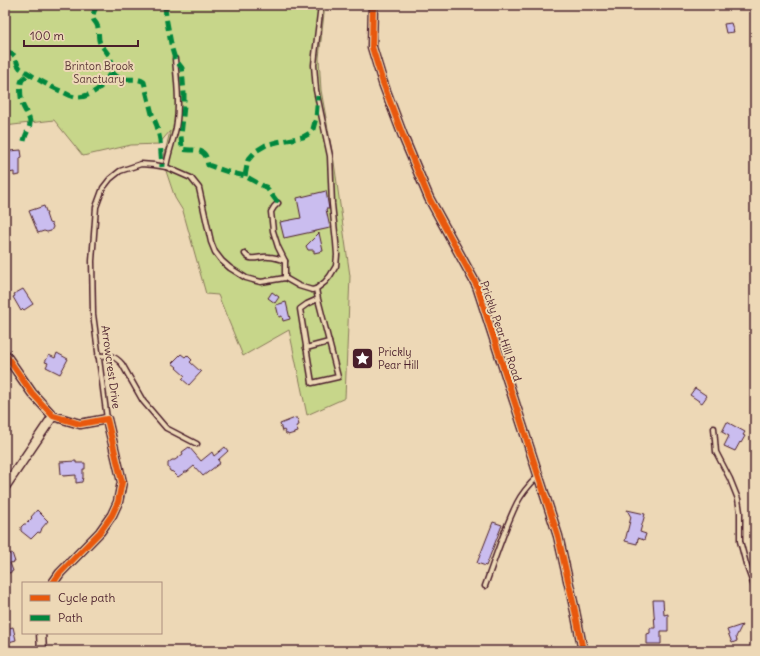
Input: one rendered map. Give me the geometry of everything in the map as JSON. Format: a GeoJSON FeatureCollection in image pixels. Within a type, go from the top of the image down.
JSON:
{"type":"FeatureCollection","features":[{"type":"Feature","properties":{"kind":"street","name":"Prickly Pear Hill Road"},"geometry":{"type":"LineString","coordinates":[[373,5],[372,47],[383,83],[429,198],[477,286],[558,536],[583,651]]}},
{"type":"Feature","properties":{"kind":"street"},"geometry":{"type":"LineString","coordinates":[[5,354],[32,393],[53,416],[80,424],[107,419]]}},
{"type":"Feature","properties":{"kind":"street"},"geometry":{"type":"LineString","coordinates":[[5,485],[53,416]]}},
{"type":"Feature","properties":{"kind":"street","name":"Arrowcrest Drive"},"geometry":{"type":"LineString","coordinates":[[54,582],[60,573],[100,532],[118,502],[122,482],[107,419]]}},
{"type":"Feature","properties":{"kind":"street"},"geometry":{"type":"LineString","coordinates":[[41,634],[42,651]]}},
{"type":"Feature","properties":{"kind":"lane"},"geometry":{"type":"LineString","coordinates":[[278,203],[271,212],[273,231],[278,247],[285,261],[285,278],[299,286],[312,290],[316,289],[330,276],[336,266],[337,254],[332,204],[330,156],[316,90],[314,65],[321,5]]}},
{"type":"Feature","properties":{"kind":"lane"},"geometry":{"type":"LineString","coordinates":[[166,168],[176,128],[178,109],[174,59]]}},
{"type":"Feature","properties":{"kind":"lane","name":"Arrowcrest Drive"},"geometry":{"type":"LineString","coordinates":[[107,419],[93,307],[92,261],[96,207],[103,188],[110,179],[120,171],[140,164],[154,165],[192,178],[199,188],[211,242],[215,252],[222,261],[236,272],[253,280],[261,282],[285,278]]}},
{"type":"Feature","properties":{"kind":"lane"},"geometry":{"type":"LineString","coordinates":[[246,254],[248,258],[251,259],[266,256],[285,261]]}},
{"type":"Feature","properties":{"kind":"lane"},"geometry":{"type":"LineString","coordinates":[[316,289],[338,376],[312,383],[300,309],[306,304],[318,299]]}},
{"type":"Feature","properties":{"kind":"lane"},"geometry":{"type":"LineString","coordinates":[[306,348],[329,342]]}},
{"type":"Feature","properties":{"kind":"lane"},"geometry":{"type":"LineString","coordinates":[[98,356],[109,355],[118,360],[122,364],[143,401],[166,428],[197,444]]}},
{"type":"Feature","properties":{"kind":"lane"},"geometry":{"type":"LineString","coordinates":[[714,428],[716,452],[738,499],[740,512],[740,543],[755,590]]}},
{"type":"Feature","properties":{"kind":"lane"},"geometry":{"type":"LineString","coordinates":[[485,586],[505,531],[518,502],[527,487],[538,476]]}},
{"type":"Feature","properties":{"kind":"green space","name":"Brinton Brook Sanctuary"},"geometry":{"type":"Polygon","coordinates":[[[5,5],[325,5],[319,58],[321,90],[334,162],[350,276],[345,398],[307,415],[289,330],[243,356],[218,295],[206,294],[183,211],[175,198],[166,171],[164,157],[170,131],[159,144],[131,145],[83,156],[54,120],[5,126],[5,5]]]}},
{"type":"Feature","properties":{"kind":"building"},"geometry":{"type":"Polygon","coordinates":[[[731,23],[734,32],[726,33],[724,24],[731,23]]]}},
{"type":"Feature","properties":{"kind":"building"},"geometry":{"type":"Polygon","coordinates":[[[21,150],[22,157],[20,158],[20,175],[14,176],[14,172],[9,173],[7,153],[10,153],[10,151],[21,150]]]}},
{"type":"Feature","properties":{"kind":"building"},"geometry":{"type":"Polygon","coordinates":[[[326,191],[329,209],[326,209],[330,228],[284,238],[280,222],[301,218],[297,198],[326,191]]]}},
{"type":"Feature","properties":{"kind":"building"},"geometry":{"type":"Polygon","coordinates":[[[44,206],[49,223],[52,224],[53,227],[51,231],[38,233],[29,211],[44,206]]]}},
{"type":"Feature","properties":{"kind":"building"},"geometry":{"type":"Polygon","coordinates":[[[319,233],[323,251],[314,253],[314,250],[308,250],[306,246],[319,233]]]}},
{"type":"Feature","properties":{"kind":"building"},"geometry":{"type":"Polygon","coordinates":[[[23,289],[33,304],[21,311],[13,297],[15,296],[14,294],[23,289]]]}},
{"type":"Feature","properties":{"kind":"building"},"geometry":{"type":"Polygon","coordinates":[[[272,292],[279,297],[275,303],[268,298],[272,292]]]}},
{"type":"Feature","properties":{"kind":"building"},"geometry":{"type":"Polygon","coordinates":[[[286,302],[290,319],[283,321],[282,316],[279,317],[276,305],[286,302]]]}},
{"type":"Feature","properties":{"kind":"building"},"geometry":{"type":"Polygon","coordinates":[[[57,353],[68,359],[60,374],[46,367],[48,363],[45,362],[49,355],[55,358],[57,353]]]}},
{"type":"Feature","properties":{"kind":"building"},"geometry":{"type":"Polygon","coordinates":[[[181,354],[185,357],[187,355],[192,360],[190,362],[201,372],[189,385],[182,379],[185,376],[172,363],[181,354]]]}},
{"type":"Feature","properties":{"kind":"building"},"geometry":{"type":"Polygon","coordinates":[[[695,388],[707,396],[702,403],[690,395],[695,388]]]}},
{"type":"Feature","properties":{"kind":"building"},"geometry":{"type":"Polygon","coordinates":[[[297,418],[299,425],[296,426],[298,432],[288,435],[284,430],[282,431],[280,424],[297,418]]]}},
{"type":"Feature","properties":{"kind":"building"},"geometry":{"type":"Polygon","coordinates":[[[727,422],[745,432],[743,435],[745,436],[735,451],[724,446],[729,436],[722,432],[727,422]]]}},
{"type":"Feature","properties":{"kind":"building"},"geometry":{"type":"Polygon","coordinates":[[[189,447],[201,461],[212,452],[214,456],[225,447],[228,451],[218,460],[220,463],[203,476],[194,466],[178,477],[170,471],[168,463],[183,454],[182,452],[189,447]]]}},
{"type":"Feature","properties":{"kind":"building"},"geometry":{"type":"Polygon","coordinates":[[[76,461],[76,463],[85,463],[85,469],[83,469],[82,482],[76,483],[76,475],[63,476],[61,474],[60,462],[76,461]]]}},
{"type":"Feature","properties":{"kind":"building"},"geometry":{"type":"Polygon","coordinates":[[[37,510],[48,521],[40,533],[38,532],[31,539],[21,531],[21,527],[32,518],[31,517],[37,510]]]}},
{"type":"Feature","properties":{"kind":"building"},"geometry":{"type":"Polygon","coordinates":[[[627,510],[645,514],[640,532],[646,534],[644,540],[638,538],[637,544],[625,541],[631,517],[627,510]]]}},
{"type":"Feature","properties":{"kind":"building"},"geometry":{"type":"Polygon","coordinates":[[[493,522],[502,525],[486,566],[477,563],[493,522]]]}},
{"type":"Feature","properties":{"kind":"building"},"geometry":{"type":"Polygon","coordinates":[[[5,550],[7,555],[12,553],[15,562],[10,563],[13,571],[7,574],[5,569],[5,550]]]}},
{"type":"Feature","properties":{"kind":"building"},"geometry":{"type":"Polygon","coordinates":[[[653,600],[663,600],[664,615],[668,614],[668,631],[661,631],[661,644],[647,644],[647,634],[650,633],[650,628],[655,628],[653,600]]]}},
{"type":"Feature","properties":{"kind":"building"},"geometry":{"type":"Polygon","coordinates":[[[742,625],[736,637],[737,641],[732,643],[727,630],[742,625]]]}},
{"type":"Feature","properties":{"kind":"building"},"geometry":{"type":"Polygon","coordinates":[[[13,627],[16,640],[5,643],[5,629],[13,627]]]}},
{"type":"Feature","properties":{"kind":"marked path"},"geometry":{"type":"LineString","coordinates":[[5,53],[15,56],[20,68],[46,84],[73,96],[81,97],[92,93],[104,83],[111,72],[112,67],[109,55],[100,43],[98,27],[93,18],[97,5]]}},
{"type":"Feature","properties":{"kind":"marked path"},"geometry":{"type":"LineString","coordinates":[[165,5],[172,49],[175,59],[182,68],[184,94],[181,136],[182,149],[201,151],[206,156],[208,165],[245,176],[266,187],[278,203]]}},
{"type":"Feature","properties":{"kind":"marked path"},"geometry":{"type":"LineString","coordinates":[[111,72],[120,78],[136,79],[144,82],[160,140],[162,167]]}},
{"type":"Feature","properties":{"kind":"marked path"},"geometry":{"type":"LineString","coordinates":[[24,141],[30,121],[22,104],[21,85],[22,80],[29,73]]}},
{"type":"Feature","properties":{"kind":"marked path"},"geometry":{"type":"LineString","coordinates":[[245,176],[248,160],[256,151],[266,145],[303,137],[310,133],[313,129],[316,118],[318,96]]}},
{"type":"Feature","properties":{"kind":"cycle path"},"geometry":{"type":"LineString","coordinates":[[373,5],[372,47],[383,83],[429,198],[477,286],[558,536],[583,651]]}},
{"type":"Feature","properties":{"kind":"cycle path"},"geometry":{"type":"LineString","coordinates":[[5,354],[32,393],[53,416],[80,424],[107,419],[122,482],[118,502],[112,515],[100,532],[60,573],[54,582]]}},
{"type":"Feature","properties":{"kind":"place","name":"Prickly Pear Hill"},"geometry":{"type":"Point","coordinates":[362,358]}}]}
